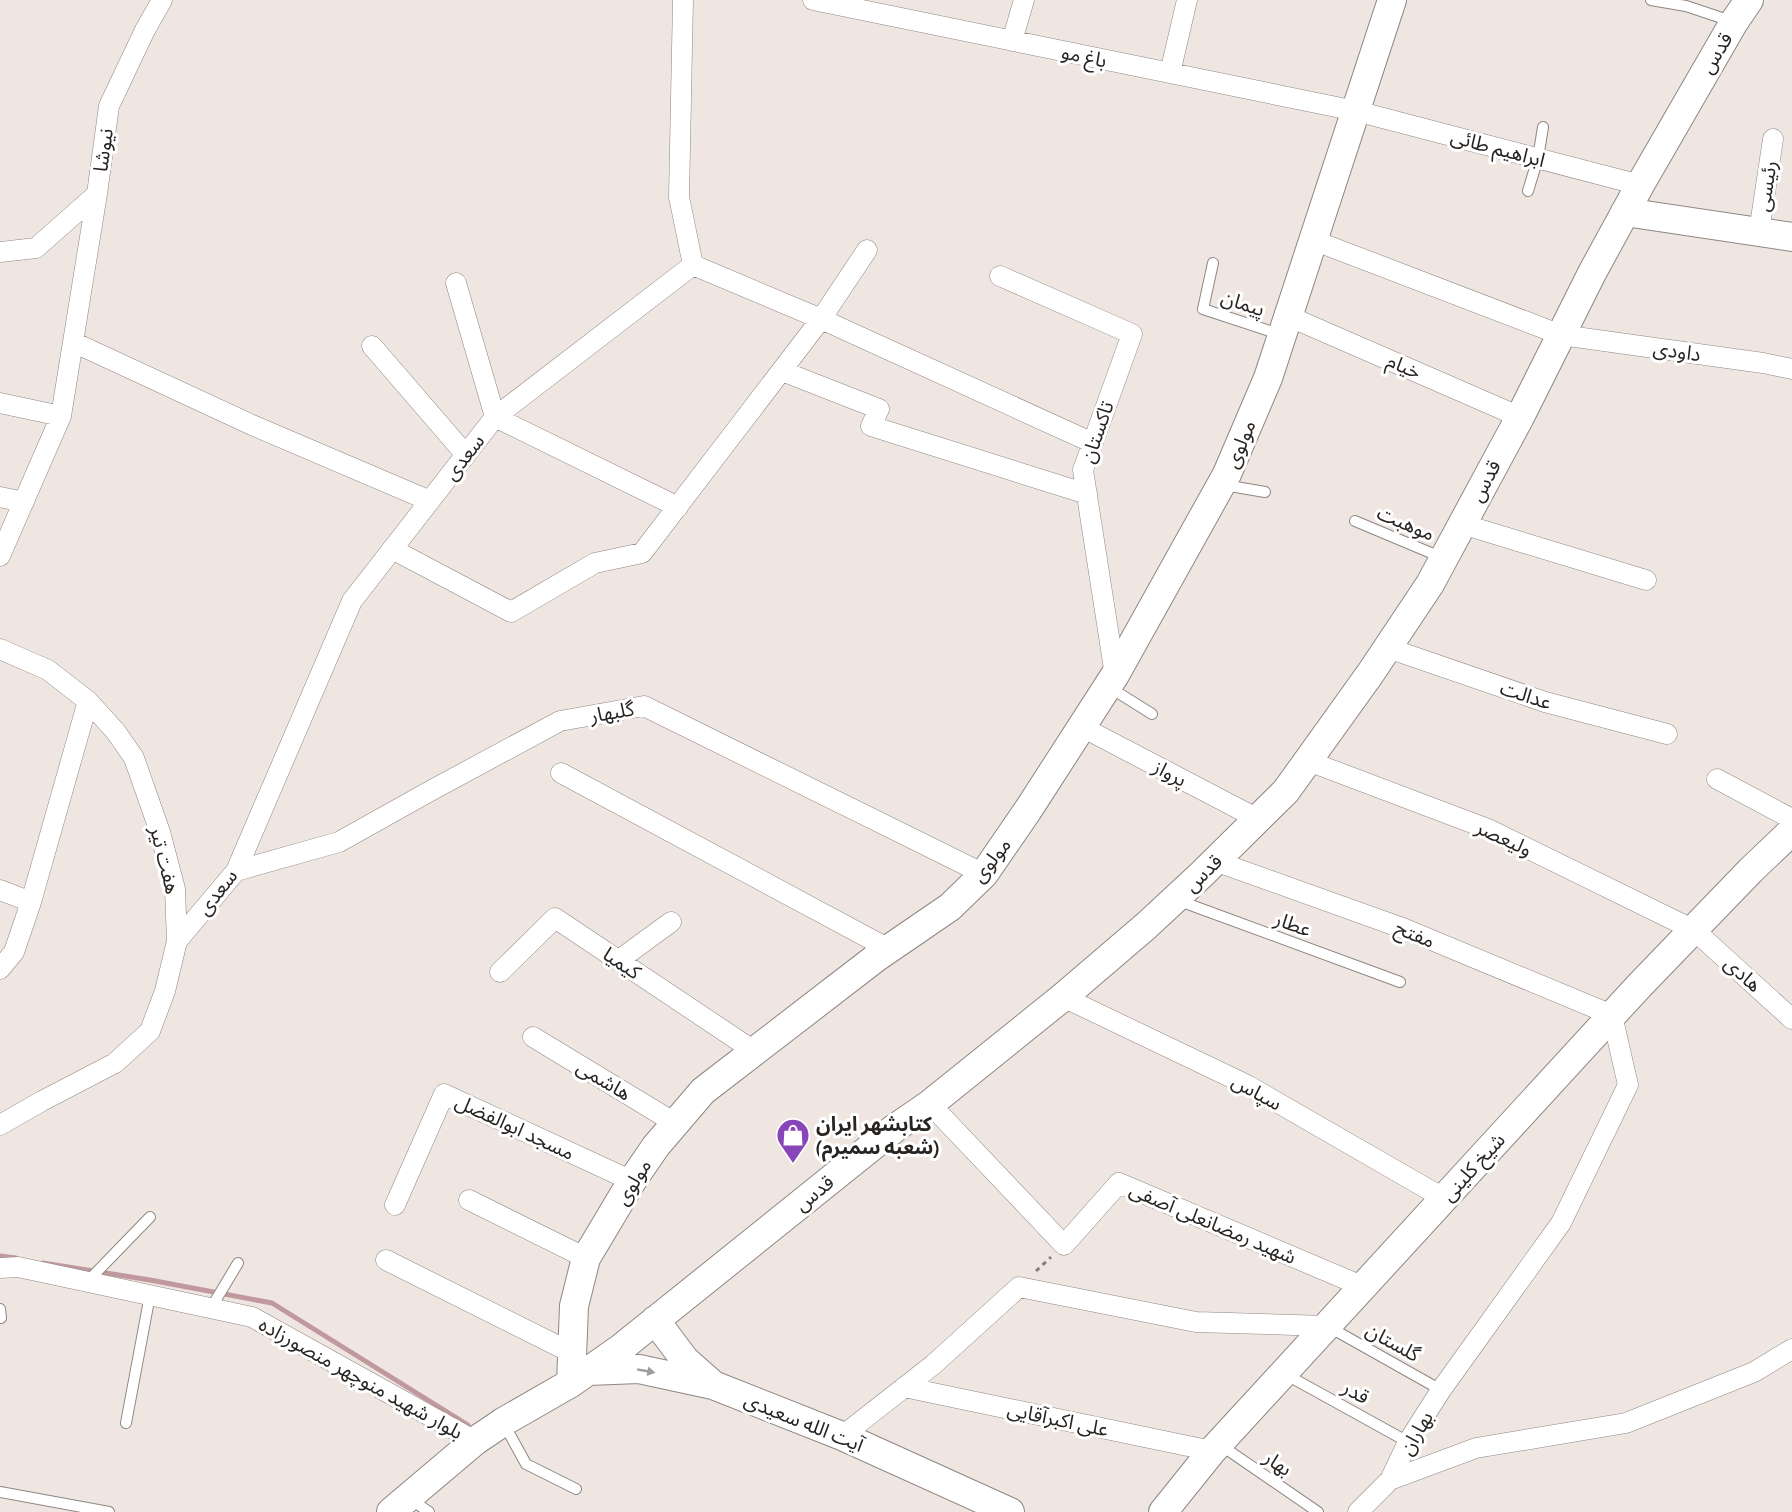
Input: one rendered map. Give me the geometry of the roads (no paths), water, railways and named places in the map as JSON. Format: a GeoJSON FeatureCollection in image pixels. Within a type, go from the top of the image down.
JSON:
{"type":"FeatureCollection","features":[{"type":"Feature","properties":{"kind":"street","name":"نیوشا"},"geometry":{"type":"LineString","coordinates":[[0,252],[36,248],[97,194],[109,106],[162,0]]}},
{"type":"Feature","properties":{"kind":"street"},"geometry":{"type":"LineString","coordinates":[[683,0],[679,197],[693,266],[821,319],[1093,443]]}},
{"type":"Feature","properties":{"kind":"street","name":"باغ مو"},"geometry":{"type":"LineString","coordinates":[[813,0],[1356,111]]}},
{"type":"Feature","properties":{"kind":"street"},"geometry":{"type":"LineString","coordinates":[[1012,41],[1024,0]]}},
{"type":"Feature","properties":{"kind":"street"},"geometry":{"type":"LineString","coordinates":[[1170,73],[1187,0]]}},
{"type":"Feature","properties":{"kind":"street","name":"مولوی"},"geometry":{"type":"LineString","coordinates":[[577,1369],[574,1306],[586,1258],[632,1181],[656,1146],[703,1091],[889,949],[950,907],[984,874],[1112,681],[1222,484],[1268,378],[1392,0]]}},
{"type":"Feature","properties":{"kind":"street","name":"قدس"},"geometry":{"type":"LineString","coordinates":[[409,1507],[475,1441],[577,1369],[621,1348],[1063,997],[1146,926],[1287,791],[1388,648],[1430,584],[1520,417],[1625,212],[1742,11]]}},
{"type":"Feature","properties":{"kind":"street","name":"ابراهیم طائی"},"geometry":{"type":"LineString","coordinates":[[1356,111],[1640,185]]}},
{"type":"Feature","properties":{"kind":"street","name":"رئیسی"},"geometry":{"type":"LineString","coordinates":[[1759,232],[1773,139]]}},
{"type":"Feature","properties":{"kind":"street"},"geometry":{"type":"LineString","coordinates":[[0,556],[61,416],[97,194]]}},
{"type":"Feature","properties":{"kind":"street"},"geometry":{"type":"LineString","coordinates":[[1625,212],[1792,237]]}},
{"type":"Feature","properties":{"kind":"street"},"geometry":{"type":"LineString","coordinates":[[1313,240],[1561,335]]}},
{"type":"Feature","properties":{"kind":"street"},"geometry":{"type":"LineString","coordinates":[[392,549],[512,612],[595,563],[642,553],[821,319],[867,250]]}},
{"type":"Feature","properties":{"kind":"street","name":"سعدی"},"geometry":{"type":"LineString","coordinates":[[177,941],[236,871],[352,601],[495,417],[693,266]]}},
{"type":"Feature","properties":{"kind":"street","name":"تاکستان"},"geometry":{"type":"LineString","coordinates":[[1000,276],[1132,333],[1083,470],[1112,681]]}},
{"type":"Feature","properties":{"kind":"street"},"geometry":{"type":"LineString","coordinates":[[456,283],[495,417],[678,507]]}},
{"type":"Feature","properties":{"kind":"street","name":"خیام"},"geometry":{"type":"LineString","coordinates":[[1285,325],[1520,417]]}},
{"type":"Feature","properties":{"kind":"street","name":"داودی"},"geometry":{"type":"LineString","coordinates":[[1561,335],[1792,369]]}},
{"type":"Feature","properties":{"kind":"street"},"geometry":{"type":"LineString","coordinates":[[73,342],[252,424],[430,501]]}},
{"type":"Feature","properties":{"kind":"street"},"geometry":{"type":"LineString","coordinates":[[372,346],[466,455]]}},
{"type":"Feature","properties":{"kind":"street"},"geometry":{"type":"LineString","coordinates":[[782,371],[879,409],[872,426],[1087,494]]}},
{"type":"Feature","properties":{"kind":"street"},"geometry":{"type":"LineString","coordinates":[[0,403],[61,416]]}},
{"type":"Feature","properties":{"kind":"street"},"geometry":{"type":"LineString","coordinates":[[0,497],[24,502]]}},
{"type":"Feature","properties":{"kind":"street"},"geometry":{"type":"LineString","coordinates":[[1462,524],[1646,580]]}},
{"type":"Feature","properties":{"kind":"street","name":"عدالت"},"geometry":{"type":"LineString","coordinates":[[1388,648],[1545,702],[1667,734]]}},
{"type":"Feature","properties":{"kind":"street","name":"هفت تیر"},"geometry":{"type":"LineString","coordinates":[[0,649],[48,670],[88,701],[116,732],[134,758],[160,832],[175,889],[177,941],[165,991],[150,1031],[115,1063],[0,1125]]}},
{"type":"Feature","properties":{"kind":"street"},"geometry":{"type":"LineString","coordinates":[[0,969],[14,952],[31,902],[88,701]]}},
{"type":"Feature","properties":{"kind":"street","name":"گلبهار"},"geometry":{"type":"LineString","coordinates":[[236,871],[339,842],[560,721],[644,706],[984,874]]}},
{"type":"Feature","properties":{"kind":"street","name":"پرواز"},"geometry":{"type":"LineString","coordinates":[[1082,727],[1258,819]]}},
{"type":"Feature","properties":{"kind":"street","name":"ولیعصر"},"geometry":{"type":"LineString","coordinates":[[1308,761],[1488,830],[1694,930]]}},
{"type":"Feature","properties":{"kind":"street"},"geometry":{"type":"LineString","coordinates":[[561,773],[889,949]]}},
{"type":"Feature","properties":{"kind":"street"},"geometry":{"type":"LineString","coordinates":[[1717,779],[1792,819]]}},
{"type":"Feature","properties":{"kind":"street","name":"شیخ کلینی"},"geometry":{"type":"LineString","coordinates":[[1163,1512],[1215,1447],[1612,1015],[1751,870],[1792,831]]}},
{"type":"Feature","properties":{"kind":"street","name":"مفتح"},"geometry":{"type":"LineString","coordinates":[[1215,861],[1405,929],[1612,1015]]}},
{"type":"Feature","properties":{"kind":"street"},"geometry":{"type":"LineString","coordinates":[[0,890],[31,902]]}},
{"type":"Feature","properties":{"kind":"street","name":"کیمیا"},"geometry":{"type":"LineString","coordinates":[[500,972],[555,918],[754,1051]]}},
{"type":"Feature","properties":{"kind":"street"},"geometry":{"type":"LineString","coordinates":[[619,960],[671,922]]}},
{"type":"Feature","properties":{"kind":"street","name":"هادی"},"geometry":{"type":"LineString","coordinates":[[1694,930],[1792,1019]]}},
{"type":"Feature","properties":{"kind":"street","name":"سپاس"},"geometry":{"type":"LineString","coordinates":[[1063,997],[1247,1085],[1444,1199]]}},
{"type":"Feature","properties":{"kind":"street","name":"بهاران"},"geometry":{"type":"LineString","coordinates":[[1390,1480],[1408,1442],[1441,1390],[1561,1223],[1628,1085],[1612,1015]]}},
{"type":"Feature","properties":{"kind":"street","name":"هاشمی"},"geometry":{"type":"LineString","coordinates":[[533,1037],[675,1123]]}},
{"type":"Feature","properties":{"kind":"street","name":"مسجد ابوالفضل"},"geometry":{"type":"LineString","coordinates":[[395,1205],[444,1094],[632,1181]]}},
{"type":"Feature","properties":{"kind":"street","name":"شهید رمضانعلی آصفی"},"geometry":{"type":"LineString","coordinates":[[930,1104],[1064,1245],[1119,1183],[1364,1287]]}},
{"type":"Feature","properties":{"kind":"street"},"geometry":{"type":"LineString","coordinates":[[470,1200],[586,1258]]}},
{"type":"Feature","properties":{"kind":"street"},"geometry":{"type":"LineString","coordinates":[[386,1260],[577,1369]]}},
{"type":"Feature","properties":{"kind":"street","name":"بلوار شهید منوچهر منصورزاده"},"geometry":{"type":"LineString","coordinates":[[0,1268],[18,1267],[89,1279],[150,1295],[214,1304],[252,1317],[475,1441]]}},
{"type":"Feature","properties":{"kind":"street"},"geometry":{"type":"LineString","coordinates":[[842,1436],[934,1364],[1019,1287],[1196,1322],[1327,1326]]}},
{"type":"Feature","properties":{"kind":"street"},"geometry":{"type":"LineString","coordinates":[[656,1320],[685,1360],[713,1385]]}},
{"type":"Feature","properties":{"kind":"street","name":"بهاران"},"geometry":{"type":"LineString","coordinates":[[1390,1480],[1476,1448],[1626,1423],[1754,1372],[1792,1349]]}},
{"type":"Feature","properties":{"kind":"street","name":"آیت الله سعیدی"},"geometry":{"type":"LineString","coordinates":[[577,1369],[639,1369],[713,1385],[842,1436],[1010,1512]]}},
{"type":"Feature","properties":{"kind":"street","name":"علی اکبرآقایی"},"geometry":{"type":"LineString","coordinates":[[904,1388],[1215,1447]]}},
{"type":"Feature","properties":{"kind":"street"},"geometry":{"type":"LineString","coordinates":[[1358,1512],[1390,1480]]}},
{"type":"Feature","properties":{"kind":"lane"},"geometry":{"type":"LineString","coordinates":[[1651,0],[1742,11]]}},
{"type":"Feature","properties":{"kind":"lane"},"geometry":{"type":"LineString","coordinates":[[1528,191],[1538,158],[1543,127]]}},
{"type":"Feature","properties":{"kind":"lane","name":"پیمان"},"geometry":{"type":"LineString","coordinates":[[1213,263],[1203,309],[1285,325]]}},
{"type":"Feature","properties":{"kind":"lane"},"geometry":{"type":"LineString","coordinates":[[1222,484],[1265,492]]}},
{"type":"Feature","properties":{"kind":"lane","name":"موهبت"},"geometry":{"type":"LineString","coordinates":[[1355,521],[1444,558]]}},
{"type":"Feature","properties":{"kind":"lane"},"geometry":{"type":"LineString","coordinates":[[1112,681],[1152,714]]}},
{"type":"Feature","properties":{"kind":"lane","name":"عطار"},"geometry":{"type":"LineString","coordinates":[[1175,899],[1400,981]]}},
{"type":"Feature","properties":{"kind":"lane"},"geometry":{"type":"LineString","coordinates":[[89,1279],[150,1217]]}},
{"type":"Feature","properties":{"kind":"lane"},"geometry":{"type":"LineString","coordinates":[[214,1304],[238,1263]]}},
{"type":"Feature","properties":{"kind":"lane"},"geometry":{"type":"LineString","coordinates":[[126,1424],[150,1295]]}},
{"type":"Feature","properties":{"kind":"lane","name":"گلستان"},"geometry":{"type":"LineString","coordinates":[[1327,1326],[1441,1390]]}},
{"type":"Feature","properties":{"kind":"lane","name":"قدر"},"geometry":{"type":"LineString","coordinates":[[1285,1373],[1408,1442]]}},
{"type":"Feature","properties":{"kind":"lane"},"geometry":{"type":"LineString","coordinates":[[503,1422],[526,1464],[576,1489]]}},
{"type":"Feature","properties":{"kind":"lane","name":"بهار"},"geometry":{"type":"LineString","coordinates":[[1215,1447],[1318,1512]]}},
{"type":"Feature","properties":{"kind":"lane"},"geometry":{"type":"LineString","coordinates":[[0,1492],[109,1512]]}},
{"type":"Feature","properties":{"kind":"waterway"},"geometry":{"type":"LineString","coordinates":[[0,1256],[16,1258]]}},
{"type":"Feature","properties":{"kind":"waterway"},"geometry":{"type":"LineString","coordinates":[[43,1263],[272,1303],[468,1425]]}},
{"type":"Feature","properties":{"kind":"place","name":"کتابشهر ایران (شعبه سمیرم)"},"geometry":{"type":"Point","coordinates":[793,1164]}}]}
